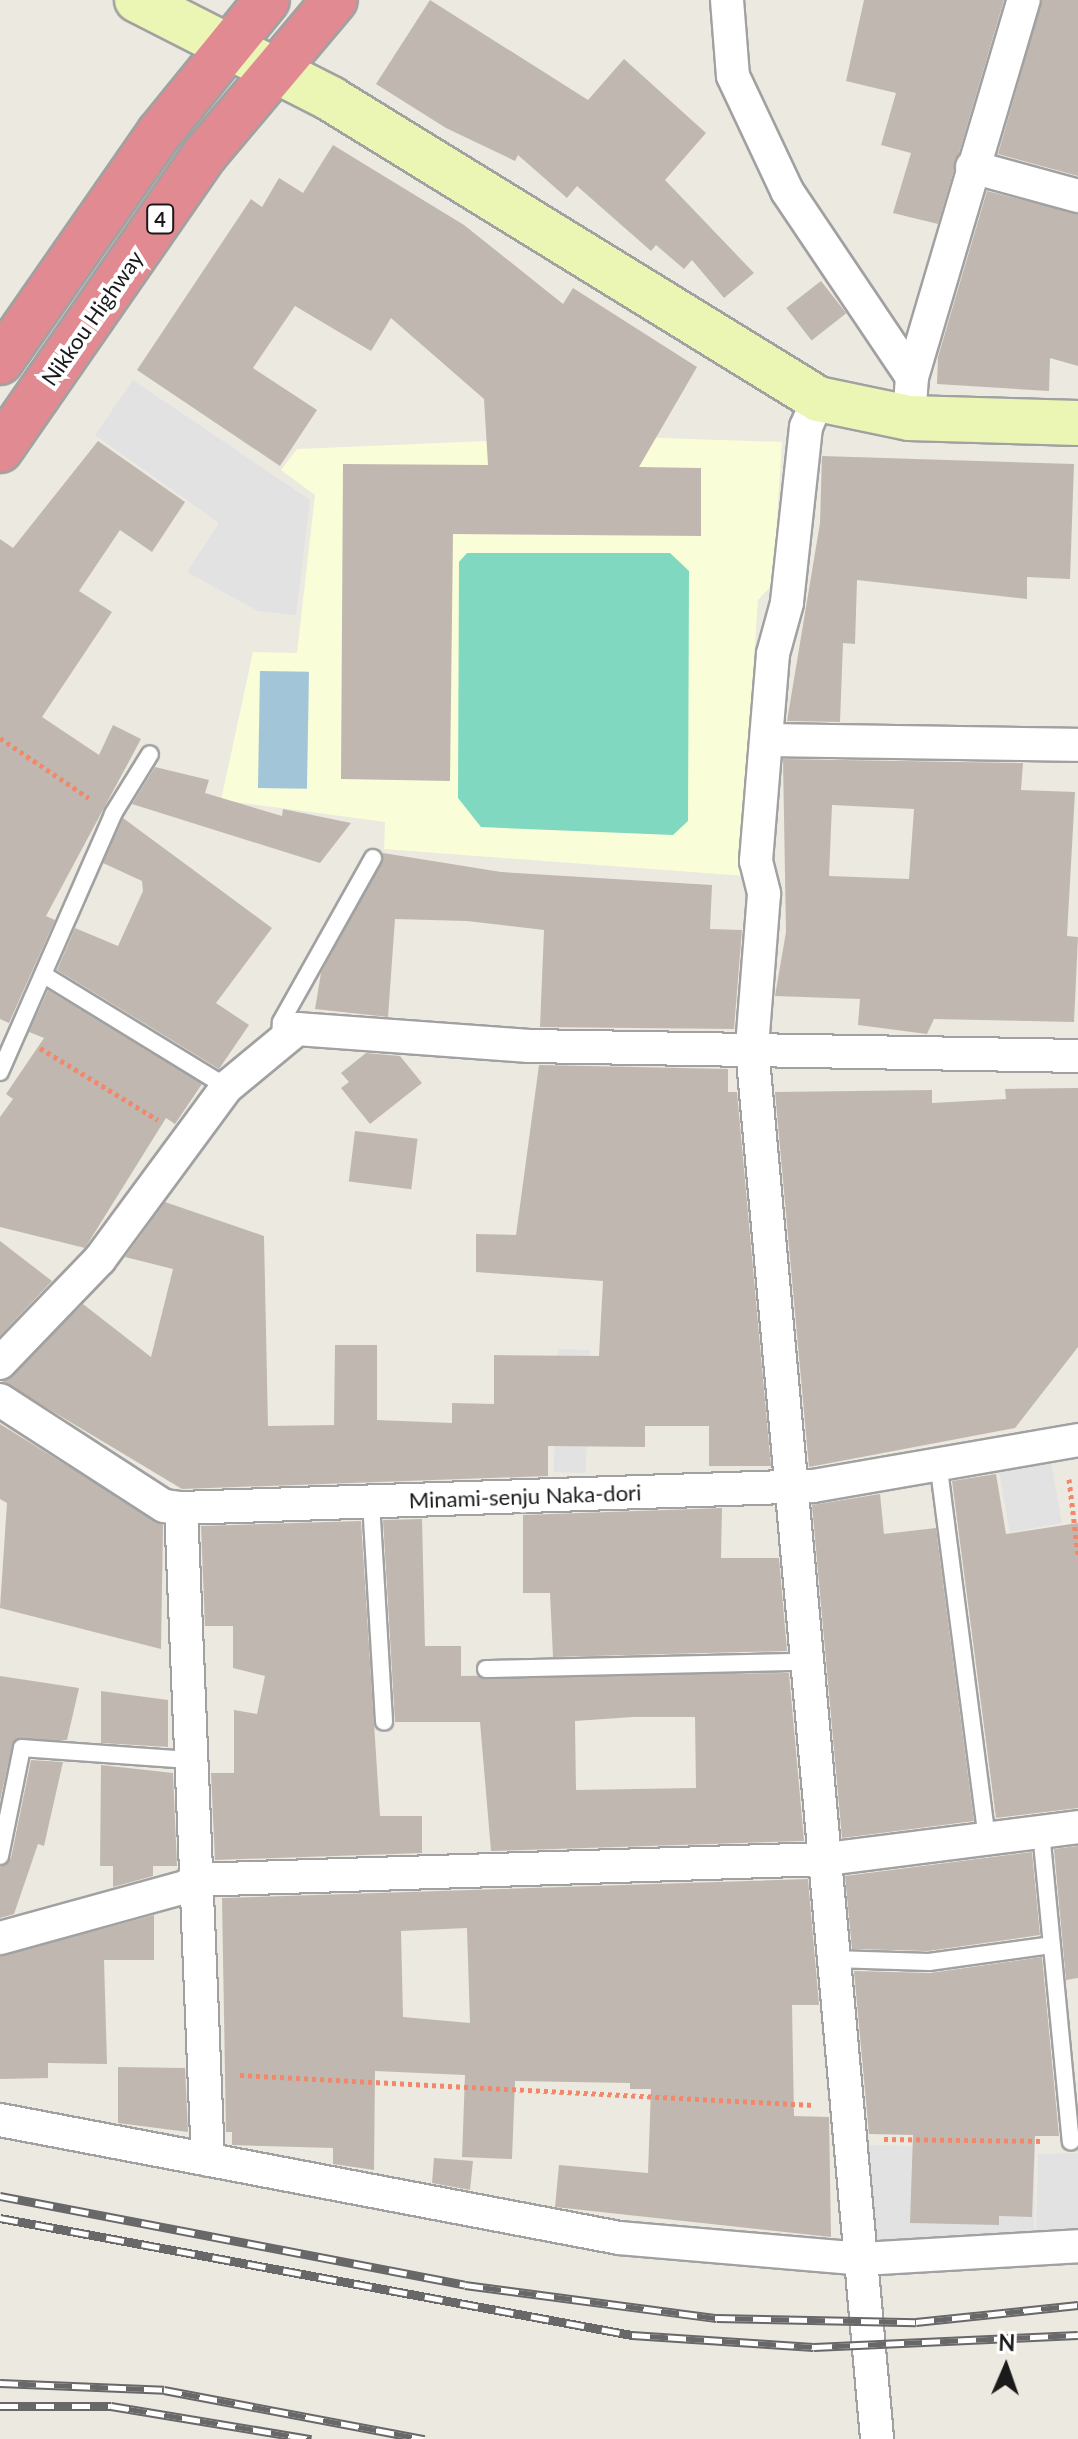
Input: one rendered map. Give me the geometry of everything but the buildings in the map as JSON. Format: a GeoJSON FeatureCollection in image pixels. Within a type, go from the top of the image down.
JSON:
{"type":"FeatureCollection","features":[{"type":"Feature","properties":{"kind":"highway","name":"4"},"geometry":{"type":"LineString","coordinates":[[0,362],[159,133],[267,0]]}},
{"type":"Feature","properties":{"kind":"highway","name":"Nikkou Highway"},"geometry":{"type":"LineString","coordinates":[[0,450],[206,153],[335,0]]}},
{"type":"Feature","properties":{"kind":"street"},"geometry":{"type":"LineString","coordinates":[[137,0],[232,42],[818,399],[910,398],[1078,423]]}},
{"type":"Feature","properties":{"kind":"street"},"geometry":{"type":"LineString","coordinates":[[727,0],[733,76],[787,191],[910,398]]}},
{"type":"Feature","properties":{"kind":"street"},"geometry":{"type":"LineString","coordinates":[[910,398],[972,167],[1024,0]]}},
{"type":"Feature","properties":{"kind":"street"},"geometry":{"type":"LineString","coordinates":[[972,167],[1078,196]]}},
{"type":"Feature","properties":{"kind":"street"},"geometry":{"type":"LineString","coordinates":[[818,399],[806,427],[768,740],[756,861],[764,894],[752,1048],[805,1662],[826,1859],[846,2139],[862,2259],[877,2439]]}},
{"type":"Feature","properties":{"kind":"street"},"geometry":{"type":"LineString","coordinates":[[768,740],[1078,745]]}},
{"type":"Feature","properties":{"kind":"street"},"geometry":{"type":"LineString","coordinates":[[0,1363],[100,1259],[186,1137],[227,1087],[280,1036],[325,1030],[529,1046],[1078,1056]]}},
{"type":"Feature","properties":{"kind":"street","name":"Minami-senju Naka-dori"},"geometry":{"type":"LineString","coordinates":[[0,1400],[164,1506],[181,1508],[791,1487],[1071,1441]]}},
{"type":"Feature","properties":{"kind":"street"},"geometry":{"type":"LineString","coordinates":[[181,1508],[193,1882],[208,2159]]}},
{"type":"Feature","properties":{"kind":"street"},"geometry":{"type":"LineString","coordinates":[[0,1938],[193,1882],[826,1859],[1078,1827]]}},
{"type":"Feature","properties":{"kind":"street"},"geometry":{"type":"LineString","coordinates":[[0,2120],[619,2238],[862,2259],[1078,2246]]}},
{"type":"Feature","properties":{"kind":"lane"},"geometry":{"type":"LineString","coordinates":[[0,1072],[113,814],[150,754]]}},
{"type":"Feature","properties":{"kind":"lane"},"geometry":{"type":"LineString","coordinates":[[280,1036],[281,1022],[373,858]]}},
{"type":"Feature","properties":{"kind":"lane"},"geometry":{"type":"LineString","coordinates":[[44,975],[227,1087]]}},
{"type":"Feature","properties":{"kind":"lane"},"geometry":{"type":"LineString","coordinates":[[938,1462],[987,1838]]}},
{"type":"Feature","properties":{"kind":"lane"},"geometry":{"type":"LineString","coordinates":[[371,1502],[384,1722]]}},
{"type":"Feature","properties":{"kind":"lane"},"geometry":{"type":"LineString","coordinates":[[486,1669],[805,1662]]}},
{"type":"Feature","properties":{"kind":"lane"},"geometry":{"type":"LineString","coordinates":[[0,1856],[22,1748],[189,1760]]}},
{"type":"Feature","properties":{"kind":"lane"},"geometry":{"type":"LineString","coordinates":[[1041,1832],[1071,2142]]}},
{"type":"Feature","properties":{"kind":"lane"},"geometry":{"type":"LineString","coordinates":[[833,1959],[929,1962],[1051,1945]]}},
{"type":"Feature","properties":{"kind":"path"},"geometry":{"type":"LineString","coordinates":[[0,738],[113,814]]}},
{"type":"Feature","properties":{"kind":"path"},"geometry":{"type":"LineString","coordinates":[[18,1035],[186,1137]]}},
{"type":"Feature","properties":{"kind":"path"},"geometry":{"type":"LineString","coordinates":[[1071,1441],[1078,1554]]}},
{"type":"Feature","properties":{"kind":"path"},"geometry":{"type":"LineString","coordinates":[[203,2073],[844,2107]]}},
{"type":"Feature","properties":{"kind":"path"},"geometry":{"type":"LineString","coordinates":[[846,2139],[1071,2142]]}},
{"type":"Feature","properties":{"kind":"shaded area"},"geometry":{"type":"Polygon","coordinates":[[[133,380],[310,500],[296,615],[258,611],[187,572],[219,523],[95,435],[133,380]]]}},
{"type":"Feature","properties":{"kind":"shaded area"},"geometry":{"type":"Polygon","coordinates":[[[604,436],[782,442],[773,584],[758,600],[740,862],[745,876],[384,849],[385,822],[221,800],[253,652],[297,653],[315,495],[281,470],[297,449],[604,436]]]}},
{"type":"Feature","properties":{"kind":"shaded area"},"geometry":{"type":"Polygon","coordinates":[[[558,1349],[590,1350],[586,1473],[554,1472],[558,1349]]]}},
{"type":"Feature","properties":{"kind":"shaded area"},"geometry":{"type":"Polygon","coordinates":[[[1051,1461],[1062,1523],[1010,1532],[999,1470],[1051,1461]]]}},
{"type":"Feature","properties":{"kind":"shaded area"},"geometry":{"type":"Polygon","coordinates":[[[864,2145],[1035,2148],[1034,2238],[885,2245],[877,2240],[864,2145]]]}},
{"type":"Feature","properties":{"kind":"shaded area"},"geometry":{"type":"Polygon","coordinates":[[[1078,2153],[1078,2229],[1036,2236],[1038,2154],[1078,2153]]]}},
{"type":"Feature","properties":{"kind":"green space"},"geometry":{"type":"Polygon","coordinates":[[[467,553],[670,553],[689,571],[688,821],[673,835],[481,827],[458,798],[459,562],[467,553]]]}},
{"type":"Feature","properties":{"kind":"water"},"geometry":{"type":"Polygon","coordinates":[[[260,671],[309,672],[307,789],[258,788],[260,671]]]}},
{"type":"Feature","properties":{"kind":"railway"},"geometry":{"type":"LineString","coordinates":[[0,2196],[465,2285],[717,2318],[916,2322],[1078,2305]]}},
{"type":"Feature","properties":{"kind":"railway"},"geometry":{"type":"LineString","coordinates":[[0,2218],[632,2335],[814,2347],[1078,2335]]}},
{"type":"Feature","properties":{"kind":"railway"},"geometry":{"type":"LineString","coordinates":[[0,2383],[164,2390],[424,2439]]}},
{"type":"Feature","properties":{"kind":"railway"},"geometry":{"type":"LineString","coordinates":[[0,2406],[111,2406],[311,2439]]}}]}
